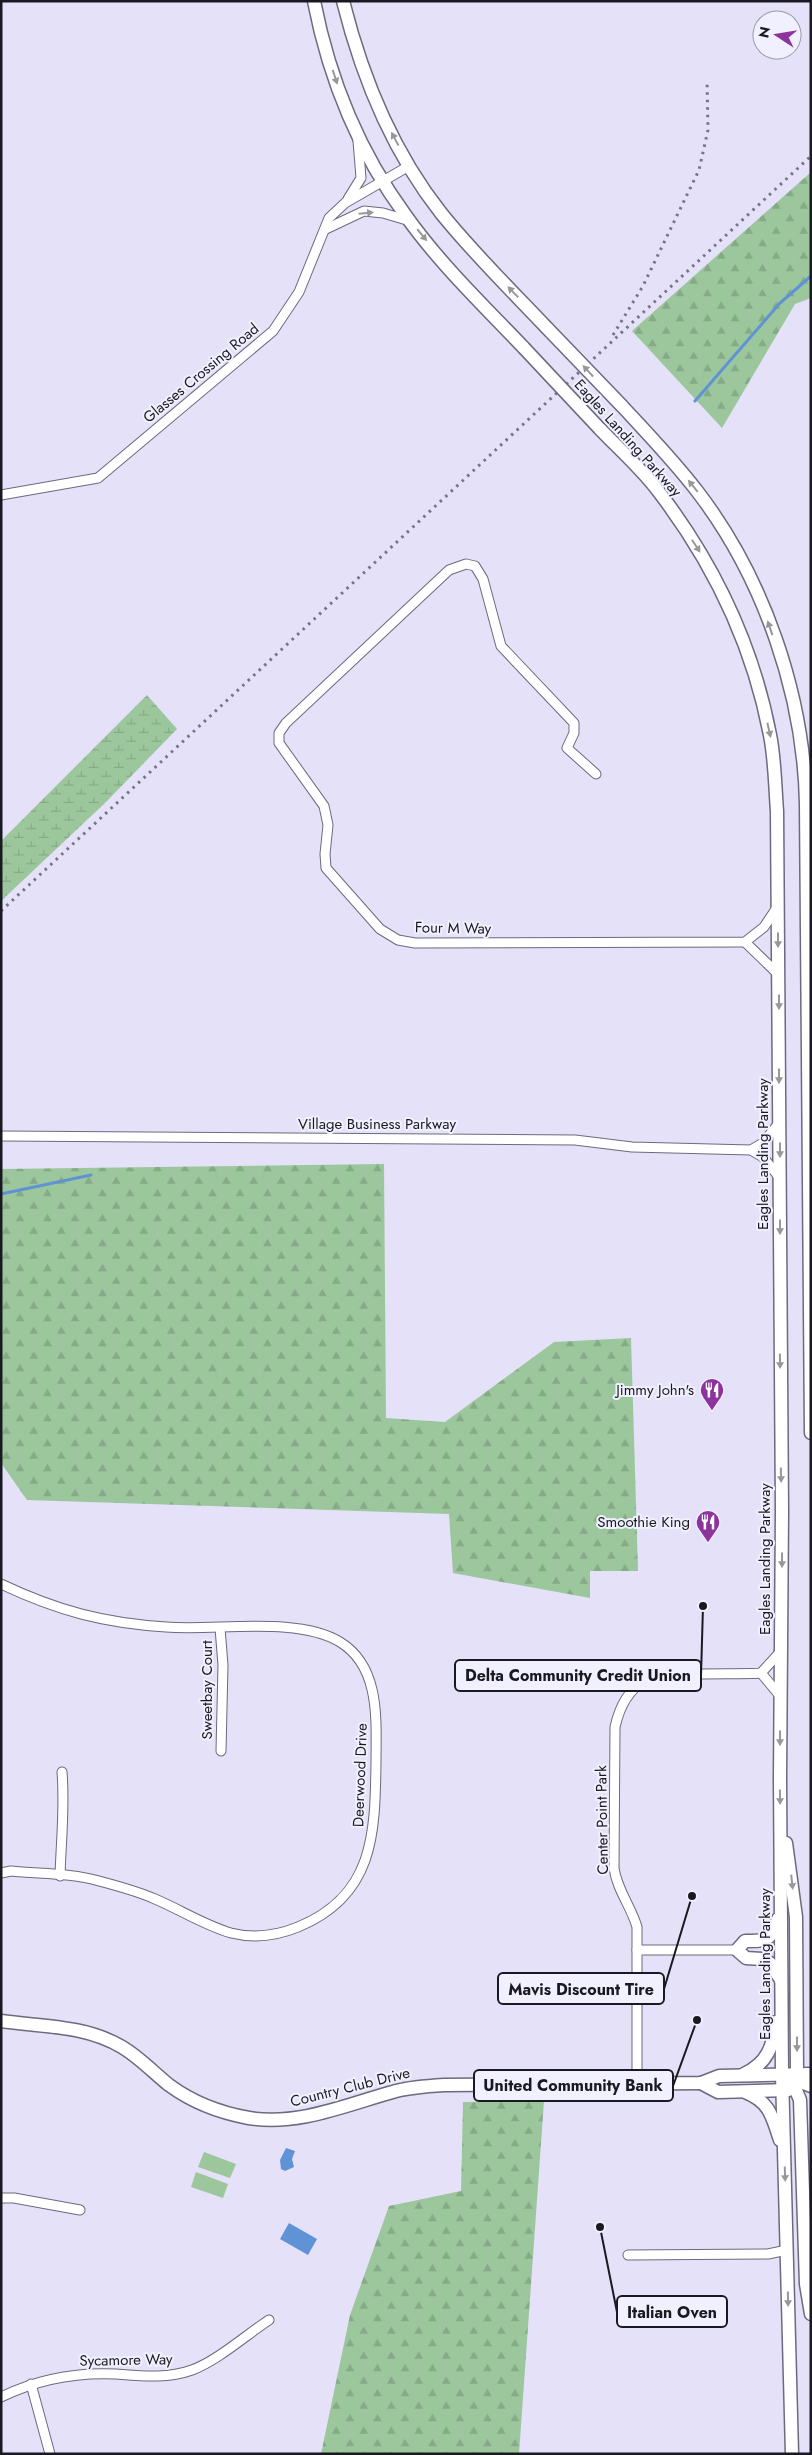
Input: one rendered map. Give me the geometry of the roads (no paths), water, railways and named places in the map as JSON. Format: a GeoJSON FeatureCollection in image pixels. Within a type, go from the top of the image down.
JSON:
{"type":"FeatureCollection","features":[{"type":"Feature","properties":{"kind":"main road","name":"Eagles Landing Parkway"},"geometry":{"type":"LineString","coordinates":[[314,1],[320,31],[342,101],[383,181],[410,221],[452,271],[658,491],[698,548],[732,612],[756,674],[771,737],[777,811],[780,1122],[782,2090],[792,2454]]}},
{"type":"Feature","properties":{"kind":"main road","name":"Eagles Landing Parkway"},"geometry":{"type":"LineString","coordinates":[[343,1],[356,51],[380,113],[408,166],[441,213],[622,406],[698,493],[731,543],[762,606],[786,674],[799,730],[806,804],[811,1433]]}},
{"type":"Feature","properties":{"kind":"main road"},"geometry":{"type":"LineString","coordinates":[[780,1816],[791,1866],[796,1917],[798,2074],[801,2082],[811,2088]]}},
{"type":"Feature","properties":{"kind":"main road"},"geometry":{"type":"LineString","coordinates":[[741,2075],[758,2068],[768,2056],[772,2047],[781,1980],[770,1963],[762,1959],[746,1958],[737,1950],[745,1941],[764,1941],[772,1935],[781,1912]]}},
{"type":"Feature","properties":{"kind":"main road","name":"Country Club Drive"},"geometry":{"type":"LineString","coordinates":[[1,2021],[79,2030],[103,2038],[123,2048],[171,2086],[192,2099],[218,2110],[248,2118],[272,2120],[330,2111],[417,2087],[445,2084],[701,2083],[719,2076],[811,2074]]}},
{"type":"Feature","properties":{"kind":"main road"},"geometry":{"type":"LineString","coordinates":[[782,2074],[796,2090],[800,2100],[806,2284],[811,2314]]}},
{"type":"Feature","properties":{"kind":"main road","name":"Country Club Drive"},"geometry":{"type":"LineString","coordinates":[[701,2083],[718,2092],[811,2088]]}},
{"type":"Feature","properties":{"kind":"main road"},"geometry":{"type":"LineString","coordinates":[[743,2091],[754,2096],[769,2108],[784,2150]]}},
{"type":"Feature","properties":{"kind":"street"},"geometry":{"type":"LineString","coordinates":[[345,203],[356,189],[361,178],[357,133]]}},
{"type":"Feature","properties":{"kind":"street","name":"Glasses Crossing Road"},"geometry":{"type":"LineString","coordinates":[[1,495],[98,478],[272,331],[299,292],[329,218],[345,203],[408,166]]}},
{"type":"Feature","properties":{"kind":"street"},"geometry":{"type":"LineString","coordinates":[[326,229],[364,211],[383,213],[410,221]]}},
{"type":"Feature","properties":{"kind":"street","name":"Four M Way"},"geometry":{"type":"LineString","coordinates":[[596,774],[567,748],[574,733],[574,723],[501,646],[483,579],[474,566],[466,564],[449,570],[286,723],[279,733],[279,743],[324,806],[328,825],[325,854],[326,868],[380,928],[398,940],[434,943],[745,942]]}},
{"type":"Feature","properties":{"kind":"street"},"geometry":{"type":"LineString","coordinates":[[778,906],[764,927],[745,942],[778,974]]}},
{"type":"Feature","properties":{"kind":"street"},"geometry":{"type":"LineString","coordinates":[[780,1122],[773,1134],[751,1150],[773,1166],[780,1178]]}},
{"type":"Feature","properties":{"kind":"street","name":"Village Business Parkway"},"geometry":{"type":"LineString","coordinates":[[1,1136],[549,1139],[632,1147],[751,1150]]}},
{"type":"Feature","properties":{"kind":"street","name":"Deerwood Drive"},"geometry":{"type":"LineString","coordinates":[[1,1584],[41,1602],[111,1621],[168,1628],[299,1628],[325,1634],[348,1648],[368,1670],[376,1713],[375,1812],[372,1841],[364,1864],[350,1891],[329,1911],[308,1923],[267,1937],[250,1936],[205,1923],[154,1898],[96,1880],[11,1871],[1,1873]]}},
{"type":"Feature","properties":{"kind":"street","name":"Sweetbay Court"},"geometry":{"type":"LineString","coordinates":[[220,1628],[223,1665],[221,1751]]}},
{"type":"Feature","properties":{"kind":"street"},"geometry":{"type":"LineString","coordinates":[[780,1697],[761,1673],[782,1650]]}},
{"type":"Feature","properties":{"kind":"street","name":"Center Point Park"},"geometry":{"type":"LineString","coordinates":[[637,2083],[636,1927],[633,1914],[616,1881],[614,1868],[615,1727],[619,1709],[636,1687],[647,1679],[664,1675],[761,1673]]}},
{"type":"Feature","properties":{"kind":"street"},"geometry":{"type":"LineString","coordinates":[[60,1876],[65,1802],[62,1772]]}},
{"type":"Feature","properties":{"kind":"street"},"geometry":{"type":"LineString","coordinates":[[637,1950],[737,1950]]}},
{"type":"Feature","properties":{"kind":"street"},"geometry":{"type":"LineString","coordinates":[[1,2198],[14,2198],[80,2210]]}},
{"type":"Feature","properties":{"kind":"street"},"geometry":{"type":"LineString","coordinates":[[628,2254],[768,2254],[787,2250]]}},
{"type":"Feature","properties":{"kind":"street","name":"Sycamore Way"},"geometry":{"type":"LineString","coordinates":[[1,2397],[52,2377],[77,2375],[166,2376],[193,2370],[269,2320]]}},
{"type":"Feature","properties":{"kind":"street"},"geometry":{"type":"LineString","coordinates":[[31,2384],[50,2454]]}},
{"type":"Feature","properties":{"kind":"water"},"geometry":{"type":"Polygon","coordinates":[[[286,2148],[295,2151],[292,2159],[294,2167],[285,2171],[281,2169],[280,2160],[286,2148]]]}},
{"type":"Feature","properties":{"kind":"water"},"geometry":{"type":"Polygon","coordinates":[[[289,2223],[317,2239],[308,2255],[280,2239],[289,2223]]]}},
{"type":"Feature","properties":{"kind":"waterway"},"geometry":{"type":"LineString","coordinates":[[695,401],[780,303],[811,276]]}},
{"type":"Feature","properties":{"kind":"waterway"},"geometry":{"type":"LineString","coordinates":[[1,1194],[91,1175]]}},
{"type":"Feature","properties":{"kind":"railway"},"geometry":{"type":"LineString","coordinates":[[613,335],[643,286],[699,170],[708,130],[707,80]]}},
{"type":"Feature","properties":{"kind":"railway"},"geometry":{"type":"LineString","coordinates":[[1,911],[811,156]]}},
{"type":"Feature","properties":{"kind":"place","name":"Jimmy John's"},"geometry":{"type":"Point","coordinates":[712,1411]}},
{"type":"Feature","properties":{"kind":"place","name":"Smoothie King"},"geometry":{"type":"Point","coordinates":[708,1543]}},
{"type":"Feature","properties":{"kind":"place","name":"Delta Community Credit Union"},"geometry":{"type":"Point","coordinates":[703,1606]}},
{"type":"Feature","properties":{"kind":"place","name":"Mavis Discount Tire"},"geometry":{"type":"Point","coordinates":[692,1896]}},
{"type":"Feature","properties":{"kind":"place","name":"United Community Bank"},"geometry":{"type":"Point","coordinates":[697,2020]}},
{"type":"Feature","properties":{"kind":"place","name":"Italian Oven"},"geometry":{"type":"Point","coordinates":[600,2227]}}]}
